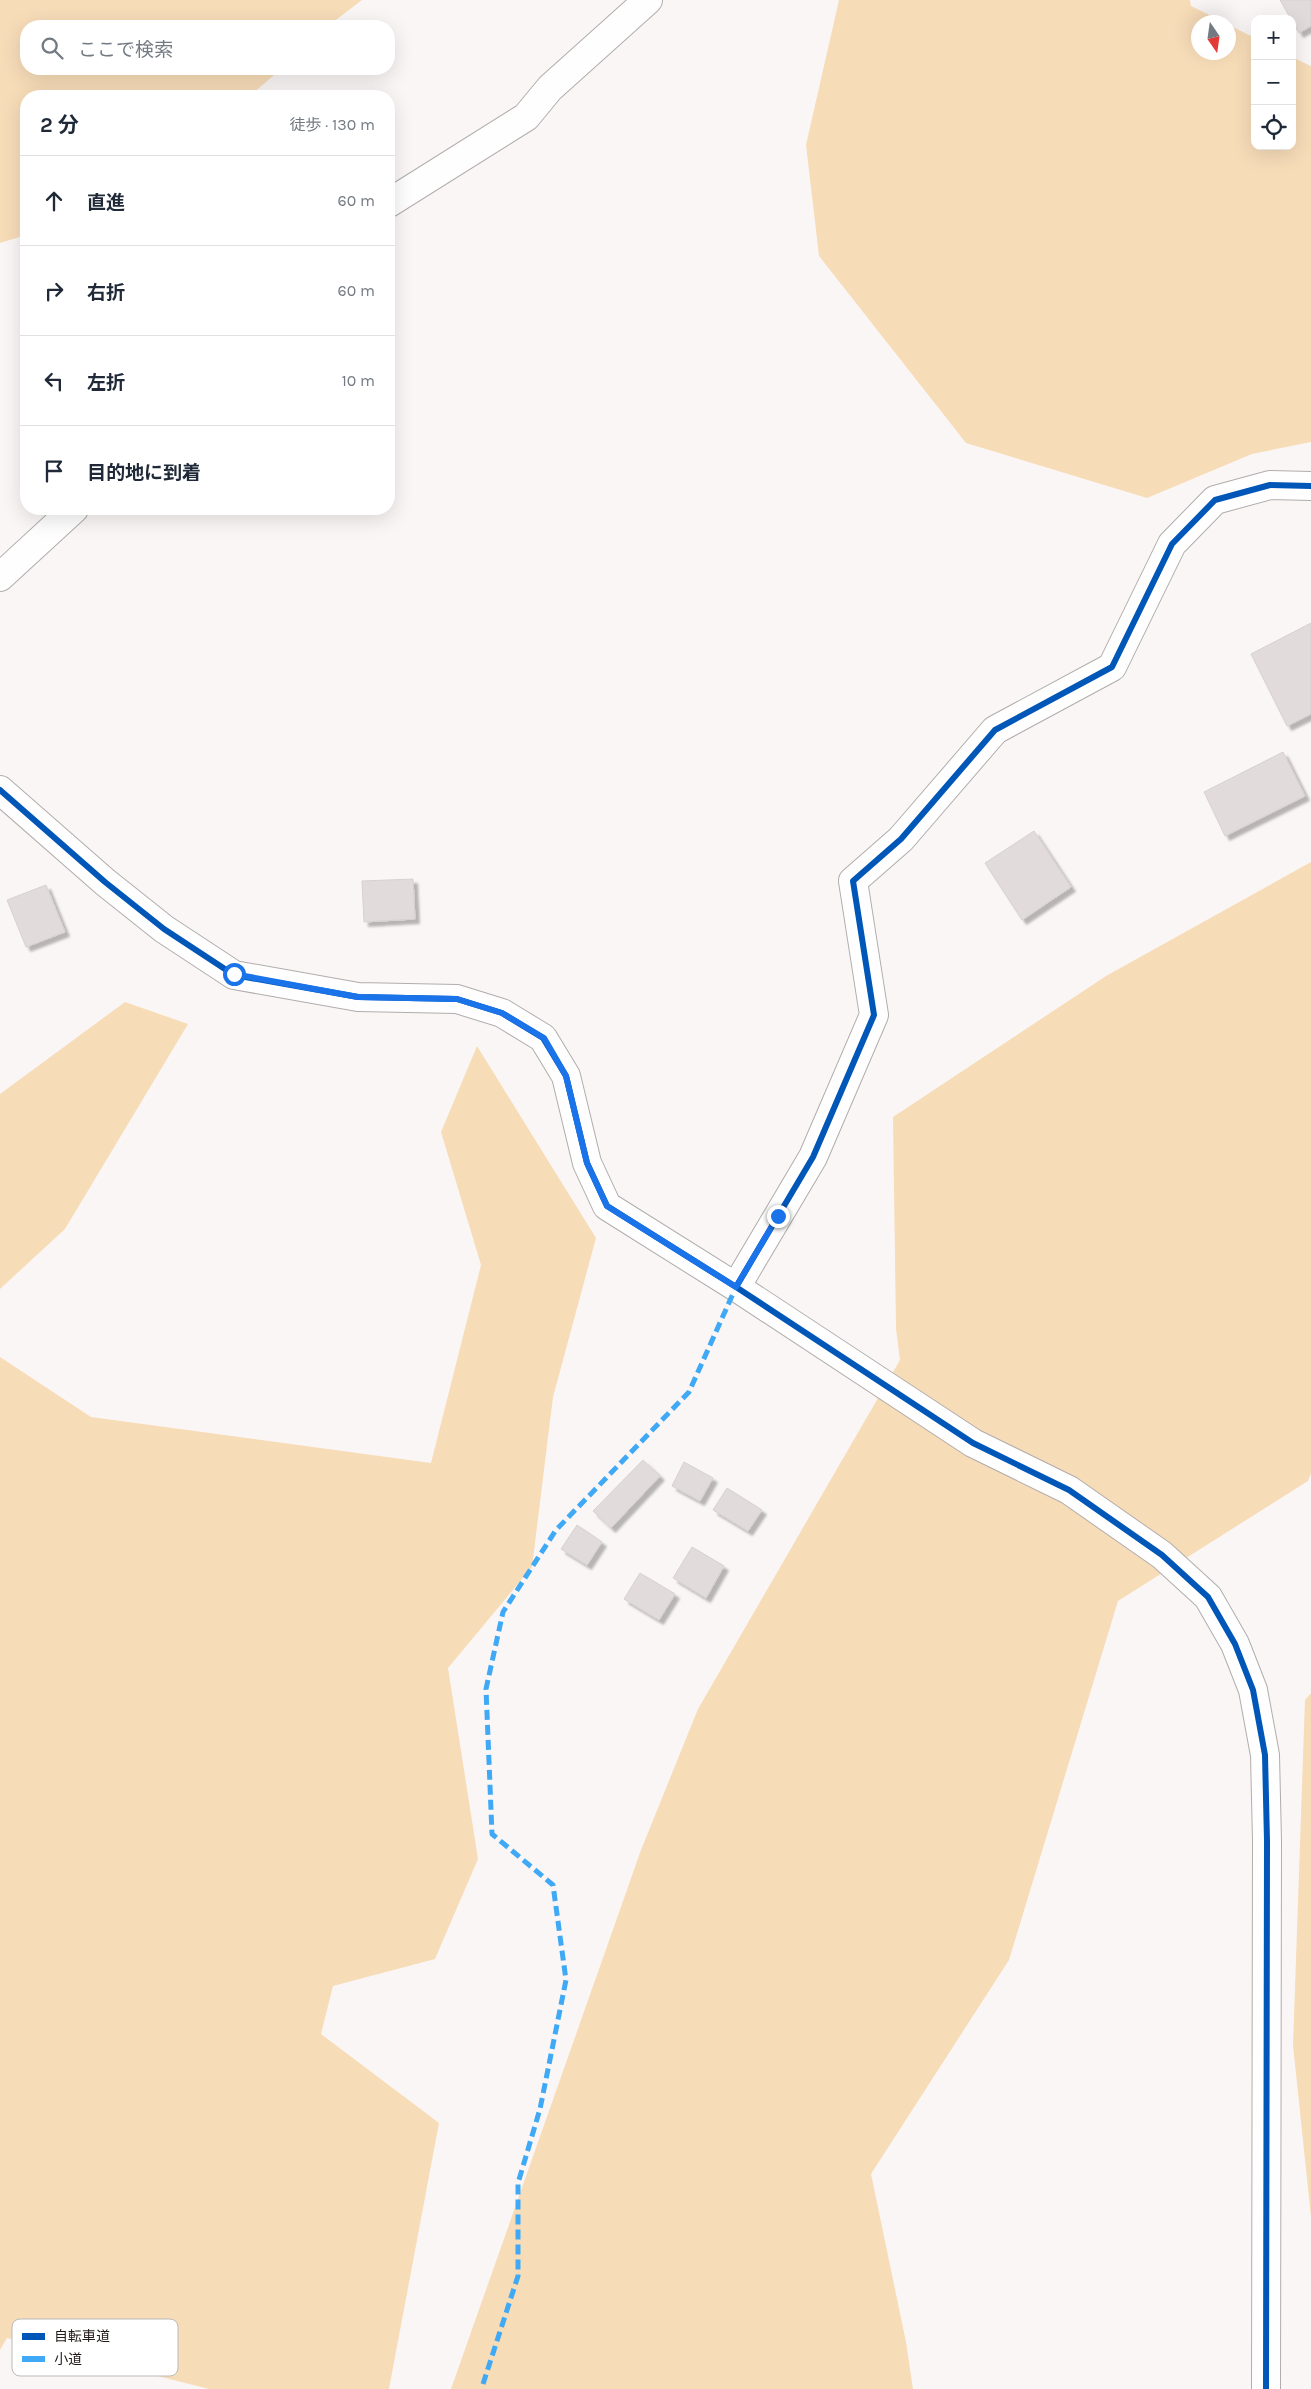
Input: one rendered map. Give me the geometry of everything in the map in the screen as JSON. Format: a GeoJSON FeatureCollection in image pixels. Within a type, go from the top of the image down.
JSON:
{"type":"FeatureCollection","features":[{"type":"Feature","properties":{"kind":"street"},"geometry":{"type":"LineString","coordinates":[[395,199],[526,117],[550,88],[648,0]]}},
{"type":"Feature","properties":{"kind":"street"},"geometry":{"type":"LineString","coordinates":[[736,1287],[813,1157],[874,1015],[853,882],[901,839],[996,730],[1112,667],[1172,544],[1214,500],[1270,485],[1311,486]]}},
{"type":"Feature","properties":{"kind":"street"},"geometry":{"type":"LineString","coordinates":[[0,577],[67,515]]}},
{"type":"Feature","properties":{"kind":"street"},"geometry":{"type":"LineString","coordinates":[[0,790],[105,882],[150,918],[234,974],[358,997],[457,999],[502,1013],[544,1038],[566,1076],[587,1163],[607,1206],[736,1287],[973,1443],[1068,1490],[1162,1555],[1208,1597],[1235,1644],[1253,1690],[1265,1755],[1267,1842],[1266,2389]]}},
{"type":"Feature","properties":{"kind":"shaded area"},"geometry":{"type":"Polygon","coordinates":[[[0,0],[362,0],[336,20],[20,20],[20,75],[274,75],[257,90],[20,90],[20,237],[0,243],[0,0]]]}},
{"type":"Feature","properties":{"kind":"shaded area"},"geometry":{"type":"Polygon","coordinates":[[[839,0],[1190,0],[1191,6],[1210,15],[1191,15],[1191,60],[1236,60],[1236,28],[1251,36],[1251,150],[1296,150],[1296,59],[1311,66],[1311,442],[1252,454],[1147,498],[966,443],[819,256],[806,145],[839,0]]]}},
{"type":"Feature","properties":{"kind":"shaded area"},"geometry":{"type":"Polygon","coordinates":[[[1311,862],[1311,1473],[1308,1481],[1118,1601],[1009,1960],[871,2174],[906,2342],[913,2389],[451,2389],[641,1850],[698,1709],[900,1360],[896,1329],[893,1117],[1106,976],[1311,862]]]}},
{"type":"Feature","properties":{"kind":"shaded area"},"geometry":{"type":"Polygon","coordinates":[[[125,1002],[188,1024],[65,1229],[0,1289],[0,1094],[125,1002]]]}},
{"type":"Feature","properties":{"kind":"shaded area"},"geometry":{"type":"Polygon","coordinates":[[[477,1046],[596,1238],[553,1397],[532,1567],[448,1668],[478,1859],[435,1959],[333,1986],[321,2034],[439,2123],[389,2389],[209,2389],[158,2376],[178,2376],[178,2319],[12,2319],[12,2339],[7,2338],[0,2350],[0,1357],[91,1417],[431,1463],[481,1265],[441,1132],[477,1046]]]}},
{"type":"Feature","properties":{"kind":"shaded area"},"geometry":{"type":"Polygon","coordinates":[[[1311,1693],[1311,2217],[1293,2045],[1305,1700],[1311,1693]]]}},
{"type":"Feature","properties":{"kind":"building"},"geometry":{"type":"Polygon","coordinates":[[[1280,0],[1311,0],[1311,26],[1299,33],[1296,28],[1296,15],[1289,15],[1280,0]]]}},
{"type":"Feature","properties":{"kind":"building"},"geometry":{"type":"Polygon","coordinates":[[[1311,623],[1311,714],[1287,726],[1251,654],[1311,623]]]}},
{"type":"Feature","properties":{"kind":"building"},"geometry":{"type":"Polygon","coordinates":[[[1283,752],[1305,796],[1225,836],[1204,792],[1283,752]]]}},
{"type":"Feature","properties":{"kind":"building"},"geometry":{"type":"Polygon","coordinates":[[[1034,831],[1071,887],[1022,920],[985,863],[1034,831]]]}},
{"type":"Feature","properties":{"kind":"building"},"geometry":{"type":"Polygon","coordinates":[[[413,879],[415,919],[364,922],[362,881],[413,879]]]}},
{"type":"Feature","properties":{"kind":"building"},"geometry":{"type":"Polygon","coordinates":[[[46,885],[65,932],[26,947],[7,900],[46,885]]]}},
{"type":"Feature","properties":{"kind":"building"},"geometry":{"type":"Polygon","coordinates":[[[643,1460],[660,1476],[611,1528],[593,1511],[643,1460]]]}},
{"type":"Feature","properties":{"kind":"building"},"geometry":{"type":"Polygon","coordinates":[[[684,1462],[713,1478],[700,1501],[672,1486],[684,1462]]]}},
{"type":"Feature","properties":{"kind":"building"},"geometry":{"type":"Polygon","coordinates":[[[727,1488],[762,1510],[748,1531],[713,1510],[727,1488]]]}},
{"type":"Feature","properties":{"kind":"building"},"geometry":{"type":"Polygon","coordinates":[[[577,1525],[602,1542],[587,1565],[561,1549],[577,1525]]]}},
{"type":"Feature","properties":{"kind":"building"},"geometry":{"type":"Polygon","coordinates":[[[692,1547],[724,1566],[706,1598],[673,1578],[692,1547]]]}},
{"type":"Feature","properties":{"kind":"building"},"geometry":{"type":"Polygon","coordinates":[[[640,1573],[675,1594],[659,1620],[624,1599],[640,1573]]]}},
{"type":"Feature","properties":{"kind":"marked path"},"geometry":{"type":"LineString","coordinates":[[483,2384],[518,2276],[518,2183],[540,2109],[566,1980],[553,1885],[492,1834],[486,1689],[503,1612],[556,1530],[689,1392],[736,1287]]}},
{"type":"Feature","properties":{"kind":"cycle path"},"geometry":{"type":"LineString","coordinates":[[736,1287],[813,1157],[874,1015],[853,881],[901,839],[995,730],[1112,667],[1172,544],[1215,500],[1270,485],[1311,486]]}},
{"type":"Feature","properties":{"kind":"cycle path"},"geometry":{"type":"LineString","coordinates":[[0,790],[105,882],[164,929],[234,975],[358,997],[457,999],[502,1013],[543,1038],[566,1076],[587,1163],[607,1206],[736,1287],[973,1443],[1069,1490],[1162,1555],[1208,1597],[1235,1644],[1253,1690],[1265,1755],[1267,1841],[1266,2389]]}},
{"type":"Feature","properties":{"kind":"route"},"geometry":{"type":"LineString","coordinates":[[234,974],[285,985],[358,997],[457,999],[502,1013],[544,1038],[566,1076],[587,1163],[607,1206],[736,1287],[778,1216]]}}]}
